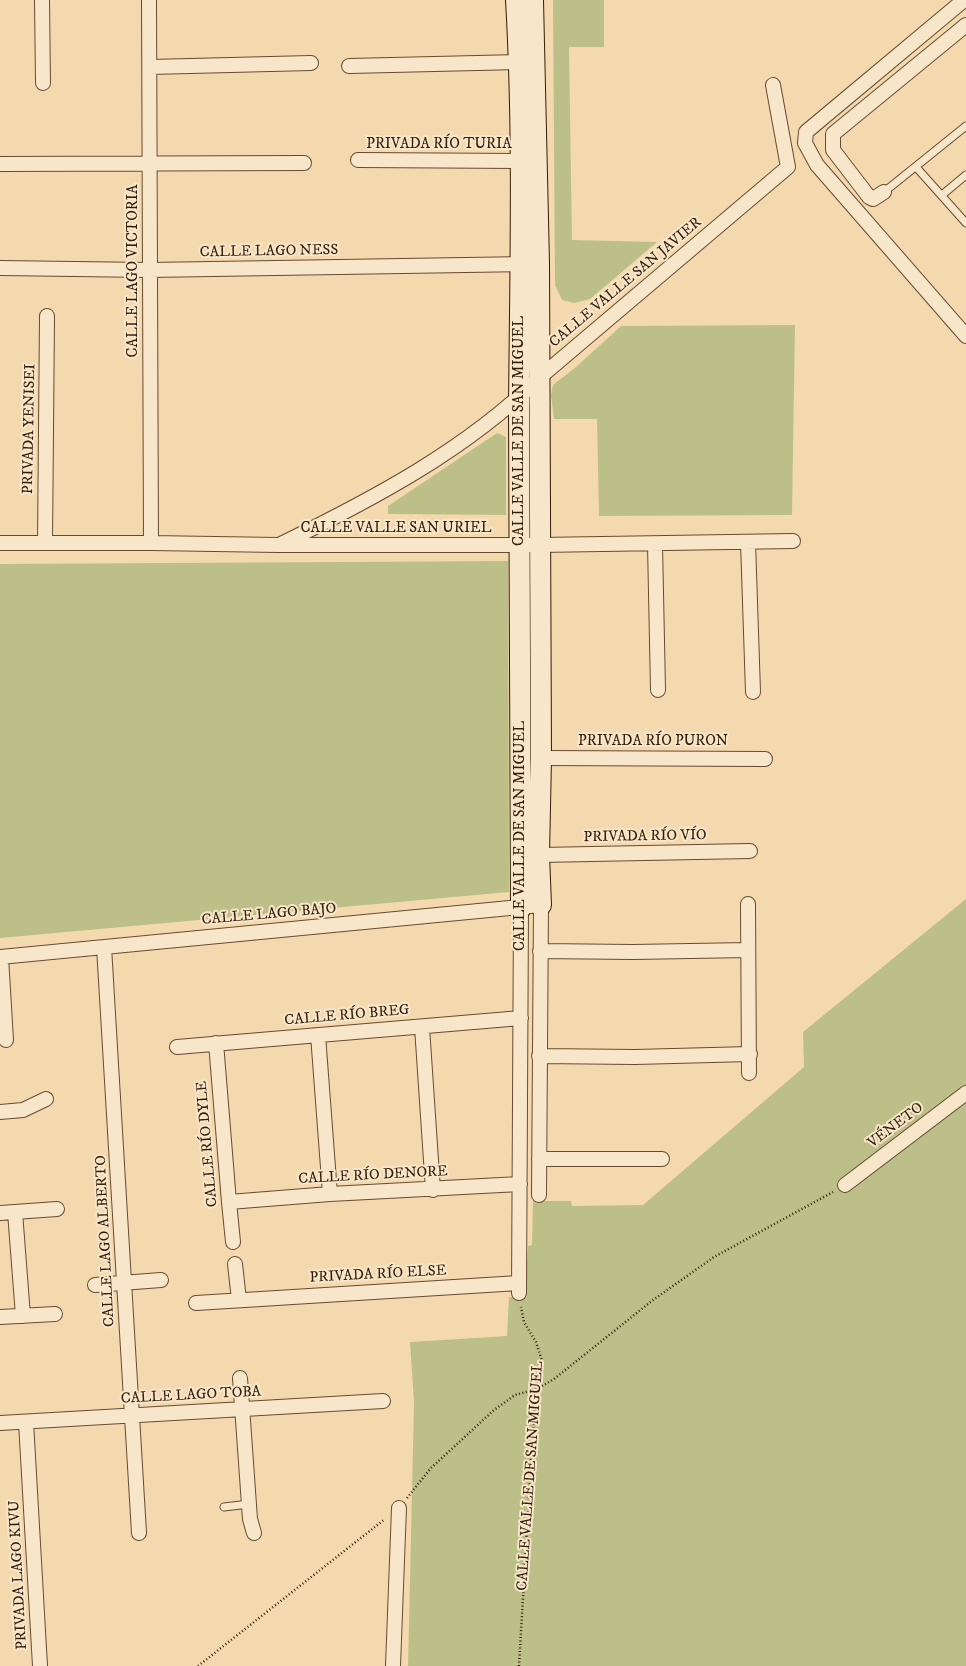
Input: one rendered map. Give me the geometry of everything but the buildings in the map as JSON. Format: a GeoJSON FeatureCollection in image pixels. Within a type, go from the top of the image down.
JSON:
{"type":"FeatureCollection","features":[{"type":"Feature","properties":{"kind":"street"},"geometry":{"type":"LineString","coordinates":[[42,0],[42,83]]}},
{"type":"Feature","properties":{"kind":"street","name":"CALLE LAGO VICTORIA"},"geometry":{"type":"LineString","coordinates":[[149,0],[151,543]]}},
{"type":"Feature","properties":{"kind":"street","name":"CALLE VALLE DE SAN MIGUEL"},"geometry":{"type":"LineString","coordinates":[[516,0],[520,62],[520,161],[539,378],[541,758],[539,855],[531,906],[521,1018],[519,1288]]}},
{"type":"Feature","properties":{"kind":"street","name":"CALLE VALLE DE SAN MIGUEL"},"geometry":{"type":"LineString","coordinates":[[533,0],[530,264],[520,397],[519,544],[531,906],[540,951],[539,1195]]}},
{"type":"Feature","properties":{"kind":"street"},"geometry":{"type":"LineString","coordinates":[[964,0],[806,132],[804,143],[817,165],[966,336]]}},
{"type":"Feature","properties":{"kind":"street"},"geometry":{"type":"LineString","coordinates":[[884,192],[873,199],[869,197],[833,150],[833,134],[966,25]]}},
{"type":"Feature","properties":{"kind":"street"},"geometry":{"type":"LineString","coordinates":[[350,66],[520,62]]}},
{"type":"Feature","properties":{"kind":"street"},"geometry":{"type":"LineString","coordinates":[[150,67],[311,63]]}},
{"type":"Feature","properties":{"kind":"street","name":"CALLE VALLE SAN JAVIER"},"geometry":{"type":"LineString","coordinates":[[278,545],[350,510],[425,467],[483,426],[520,397],[539,378],[788,167],[772,85]]}},
{"type":"Feature","properties":{"kind":"street","name":"PRIVADA RÍO TURIA"},"geometry":{"type":"LineString","coordinates":[[358,160],[520,161]]}},
{"type":"Feature","properties":{"kind":"street"},"geometry":{"type":"LineString","coordinates":[[0,164],[304,164]]}},
{"type":"Feature","properties":{"kind":"street","name":"CALLE LAGO NESS"},"geometry":{"type":"LineString","coordinates":[[0,268],[149,270],[530,264]]}},
{"type":"Feature","properties":{"kind":"street","name":"PRIVADA YENISEI"},"geometry":{"type":"LineString","coordinates":[[45,543],[47,316]]}},
{"type":"Feature","properties":{"kind":"street","name":"CALLE VALLE SAN URIEL"},"geometry":{"type":"LineString","coordinates":[[0,543],[539,545],[792,540]]}},
{"type":"Feature","properties":{"kind":"street"},"geometry":{"type":"LineString","coordinates":[[748,542],[753,692]]}},
{"type":"Feature","properties":{"kind":"street"},"geometry":{"type":"LineString","coordinates":[[655,544],[658,690]]}},
{"type":"Feature","properties":{"kind":"street","name":"PRIVADA RÍO PURON"},"geometry":{"type":"LineString","coordinates":[[541,758],[765,759]]}},
{"type":"Feature","properties":{"kind":"street","name":"PRIVADA RÍO VÍO"},"geometry":{"type":"LineString","coordinates":[[539,855],[750,851]]}},
{"type":"Feature","properties":{"kind":"street"},"geometry":{"type":"LineString","coordinates":[[748,904],[749,1073]]}},
{"type":"Feature","properties":{"kind":"street","name":"CALLE LAGO BAJO"},"geometry":{"type":"LineString","coordinates":[[0,957],[531,906]]}},
{"type":"Feature","properties":{"kind":"street","name":"CALLE LAGO ALBERTO"},"geometry":{"type":"LineString","coordinates":[[104,947],[125,1282],[138,1533]]}},
{"type":"Feature","properties":{"kind":"street"},"geometry":{"type":"LineString","coordinates":[[540,951],[748,950]]}},
{"type":"Feature","properties":{"kind":"street"},"geometry":{"type":"LineString","coordinates":[[0,957],[6,1040]]}},
{"type":"Feature","properties":{"kind":"street","name":"CALLE RÍO BREG"},"geometry":{"type":"LineString","coordinates":[[176,1047],[521,1018]]}},
{"type":"Feature","properties":{"kind":"street"},"geometry":{"type":"LineString","coordinates":[[422,1027],[433,1190]]}},
{"type":"Feature","properties":{"kind":"street"},"geometry":{"type":"LineString","coordinates":[[318,1035],[330,1194]]}},
{"type":"Feature","properties":{"kind":"street","name":"CALLE RÍO DYLE"},"geometry":{"type":"LineString","coordinates":[[216,1043],[234,1242]]}},
{"type":"Feature","properties":{"kind":"street"},"geometry":{"type":"LineString","coordinates":[[540,1056],[635,1057],[750,1054]]}},
{"type":"Feature","properties":{"kind":"street","name":"VÉNETO"},"geometry":{"type":"LineString","coordinates":[[845,1185],[966,1093]]}},
{"type":"Feature","properties":{"kind":"street"},"geometry":{"type":"LineString","coordinates":[[0,1112],[23,1110],[46,1099]]}},
{"type":"Feature","properties":{"kind":"street"},"geometry":{"type":"LineString","coordinates":[[539,1159],[662,1159]]}},
{"type":"Feature","properties":{"kind":"street","name":"CALLE RÍO DENORE"},"geometry":{"type":"LineString","coordinates":[[229,1202],[330,1194],[520,1184]]}},
{"type":"Feature","properties":{"kind":"street"},"geometry":{"type":"LineString","coordinates":[[0,1213],[57,1210]]}},
{"type":"Feature","properties":{"kind":"street"},"geometry":{"type":"LineString","coordinates":[[15,1212],[23,1316]]}},
{"type":"Feature","properties":{"kind":"street"},"geometry":{"type":"LineString","coordinates":[[235,1264],[239,1300]]}},
{"type":"Feature","properties":{"kind":"street"},"geometry":{"type":"LineString","coordinates":[[95,1286],[161,1280]]}},
{"type":"Feature","properties":{"kind":"street","name":"PRIVADA RÍO ELSE"},"geometry":{"type":"LineString","coordinates":[[196,1302],[519,1288]]}},
{"type":"Feature","properties":{"kind":"street"},"geometry":{"type":"LineString","coordinates":[[0,1317],[55,1314]]}},
{"type":"Feature","properties":{"kind":"street"},"geometry":{"type":"LineString","coordinates":[[240,1378],[250,1520],[254,1533]]}},
{"type":"Feature","properties":{"kind":"street","name":"CALLE LAGO TOBA"},"geometry":{"type":"LineString","coordinates":[[0,1423],[383,1401]]}},
{"type":"Feature","properties":{"kind":"street","name":"PRIVADA LAGO KIVU"},"geometry":{"type":"LineString","coordinates":[[26,1422],[40,1666]]}},
{"type":"Feature","properties":{"kind":"street"},"geometry":{"type":"LineString","coordinates":[[394,1666],[399,1508]]}},
{"type":"Feature","properties":{"kind":"lane"},"geometry":{"type":"LineString","coordinates":[[884,192],[966,126]]}},
{"type":"Feature","properties":{"kind":"lane"},"geometry":{"type":"LineString","coordinates":[[916,166],[966,223]]}},
{"type":"Feature","properties":{"kind":"lane"},"geometry":{"type":"LineString","coordinates":[[942,195],[966,175]]}},
{"type":"Feature","properties":{"kind":"lane"},"geometry":{"type":"LineString","coordinates":[[224,1507],[249,1504]]}},
{"type":"Feature","properties":{"kind":"path"},"geometry":{"type":"LineString","coordinates":[[198,1666],[399,1508],[431,1468],[494,1410],[515,1395],[537,1389],[554,1379],[646,1306],[714,1257],[845,1185]]}},
{"type":"Feature","properties":{"kind":"path","name":"CALLE VALLE DE SAN MIGUEL"},"geometry":{"type":"LineString","coordinates":[[519,1288],[524,1322],[536,1342],[542,1361],[537,1389],[519,1666]]}},
{"type":"Feature","properties":{"kind":"green space"},"geometry":{"type":"Polygon","coordinates":[[[553,0],[604,0],[604,47],[569,47],[572,240],[657,242],[590,299],[574,303],[562,300],[555,285],[553,0]]]}},
{"type":"Feature","properties":{"kind":"green space"},"geometry":{"type":"Polygon","coordinates":[[[795,325],[792,515],[599,516],[597,419],[554,419],[551,395],[553,385],[621,326],[795,325]]]}},
{"type":"Feature","properties":{"kind":"green space"},"geometry":{"type":"Polygon","coordinates":[[[497,433],[506,437],[506,515],[388,514],[388,506],[497,433]]]}},
{"type":"Feature","properties":{"kind":"green space"},"geometry":{"type":"Polygon","coordinates":[[[508,561],[509,892],[0,938],[0,564],[508,561]]]}},
{"type":"Feature","properties":{"kind":"green space"},"geometry":{"type":"Polygon","coordinates":[[[966,899],[966,1666],[408,1666],[414,1403],[410,1342],[507,1336],[509,1297],[525,1297],[528,1246],[532,1245],[533,1201],[571,1201],[572,1206],[643,1205],[804,1067],[803,1032],[966,899]]]}}]}
